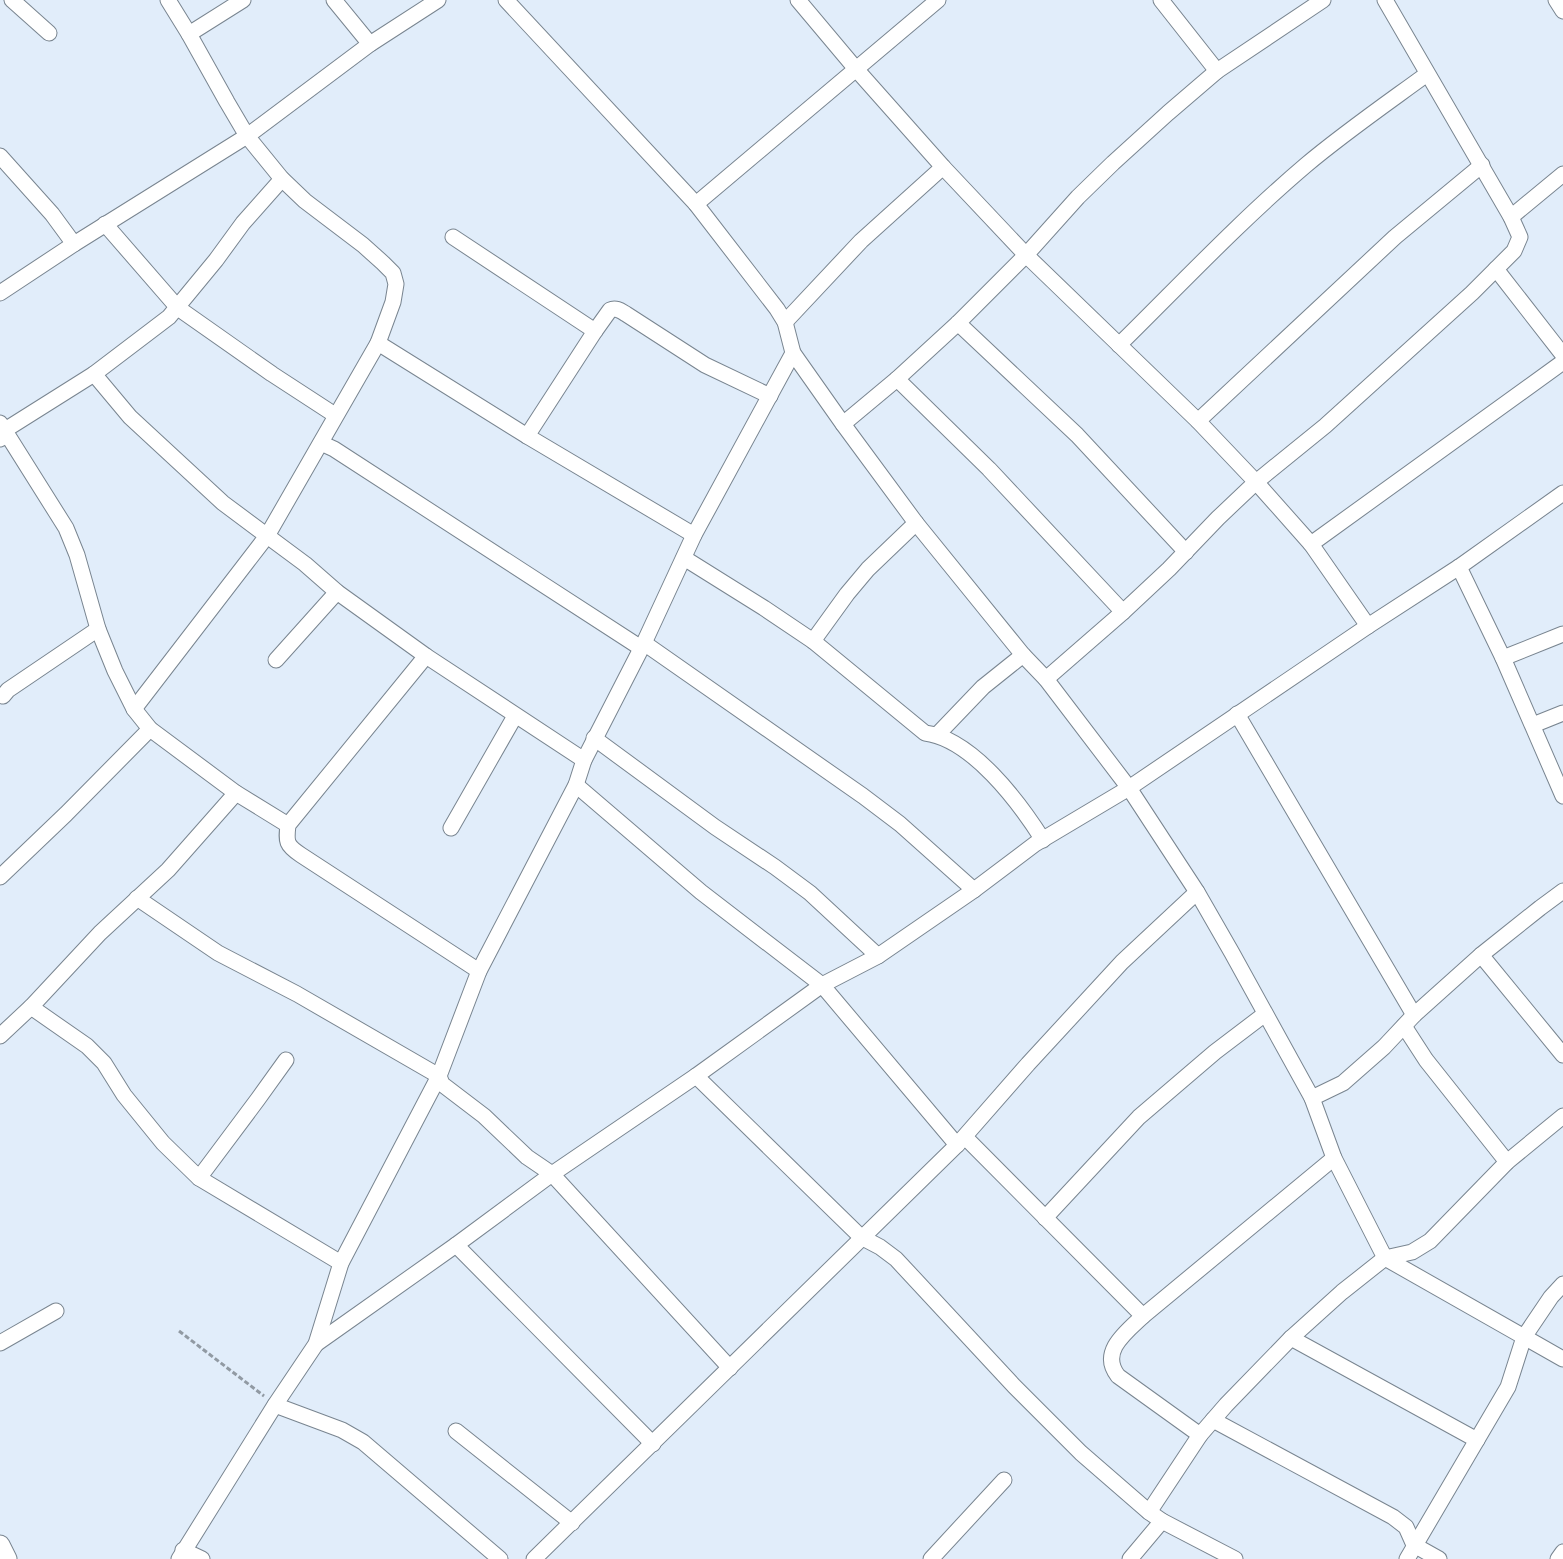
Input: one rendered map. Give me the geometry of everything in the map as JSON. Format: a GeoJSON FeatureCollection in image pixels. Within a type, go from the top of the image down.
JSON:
{"type":"FeatureCollection","features":[{"type":"Feature","properties":{"kind":"street"},"geometry":{"type":"LineString","coordinates":[[12,0],[49,33]]}},
{"type":"Feature","properties":{"kind":"street"},"geometry":{"type":"LineString","coordinates":[[134,709],[267,536],[378,343],[393,302],[396,284],[393,273],[364,245],[305,201],[282,179],[247,136],[168,0]]}},
{"type":"Feature","properties":{"kind":"street"},"geometry":{"type":"LineString","coordinates":[[189,34],[244,0]]}},
{"type":"Feature","properties":{"kind":"street"},"geometry":{"type":"LineString","coordinates":[[334,0],[370,44]]}},
{"type":"Feature","properties":{"kind":"street"},"geometry":{"type":"LineString","coordinates":[[0,293],[105,224],[247,136],[370,44],[438,0]]}},
{"type":"Feature","properties":{"kind":"street"},"geometry":{"type":"LineString","coordinates":[[506,0],[696,204],[785,322],[793,354],[916,523],[1023,655],[1046,679],[1129,788],[1197,892],[1312,1098],[1334,1158],[1385,1258],[1563,1359]]}},
{"type":"Feature","properties":{"kind":"street"},"geometry":{"type":"LineString","coordinates":[[798,0],[943,167],[1026,256],[1198,421],[1256,482],[1312,544],[1368,626]]}},
{"type":"Feature","properties":{"kind":"street"},"geometry":{"type":"LineString","coordinates":[[696,204],[938,0]]}},
{"type":"Feature","properties":{"kind":"street"},"geometry":{"type":"LineString","coordinates":[[1161,0],[1217,71]]}},
{"type":"Feature","properties":{"kind":"street"},"geometry":{"type":"LineString","coordinates":[[843,424],[958,323],[1026,256],[1112,162],[1217,71],[1307,4],[1324,0]]}},
{"type":"Feature","properties":{"kind":"street"},"geometry":{"type":"LineString","coordinates":[[1556,0],[1563,10]]}},
{"type":"Feature","properties":{"kind":"street"},"geometry":{"type":"LineString","coordinates":[[1046,679],[1123,612],[1256,482],[1325,426],[1496,269],[1514,251],[1520,241],[1512,217],[1428,74],[1391,3]]}},
{"type":"Feature","properties":{"kind":"street"},"geometry":{"type":"LineString","coordinates":[[1119,345],[1253,213],[1305,166],[1333,143],[1428,74]]}},
{"type":"Feature","properties":{"kind":"street"},"geometry":{"type":"LineString","coordinates":[[0,156],[52,214],[74,244]]}},
{"type":"Feature","properties":{"kind":"street"},"geometry":{"type":"LineString","coordinates":[[1198,421],[1395,236],[1482,165]]}},
{"type":"Feature","properties":{"kind":"street"},"geometry":{"type":"LineString","coordinates":[[785,322],[861,241],[943,167]]}},
{"type":"Feature","properties":{"kind":"street"},"geometry":{"type":"LineString","coordinates":[[1512,217],[1563,174]]}},
{"type":"Feature","properties":{"kind":"street"},"geometry":{"type":"LineString","coordinates":[[282,179],[243,223],[178,308],[169,317],[94,374],[2,430],[66,528],[77,555],[98,629],[115,671],[134,709],[150,729],[236,793],[288,825]]}},
{"type":"Feature","properties":{"kind":"street"},"geometry":{"type":"LineString","coordinates":[[105,224],[178,308],[335,415]]}},
{"type":"Feature","properties":{"kind":"street"},"geometry":{"type":"LineString","coordinates":[[453,237],[595,331]]}},
{"type":"Feature","properties":{"kind":"street"},"geometry":{"type":"LineString","coordinates":[[1496,269],[1563,355]]}},
{"type":"Feature","properties":{"kind":"street"},"geometry":{"type":"LineString","coordinates":[[527,436],[595,331],[610,310],[615,309],[705,365],[770,396]]}},
{"type":"Feature","properties":{"kind":"street"},"geometry":{"type":"LineString","coordinates":[[958,323],[1077,436],[1186,552]]}},
{"type":"Feature","properties":{"kind":"street"},"geometry":{"type":"LineString","coordinates":[[378,343],[527,436],[694,534]]}},
{"type":"Feature","properties":{"kind":"street"},"geometry":{"type":"LineString","coordinates":[[202,1559],[181,1554],[275,1405],[316,1344],[341,1263],[439,1076],[479,971],[576,785],[594,738],[643,645],[694,534],[793,354]]}},
{"type":"Feature","properties":{"kind":"street"},"geometry":{"type":"LineString","coordinates":[[1312,544],[1563,362]]}},
{"type":"Feature","properties":{"kind":"street"},"geometry":{"type":"LineString","coordinates":[[94,374],[130,417],[223,503],[305,564],[337,592],[426,656],[514,716],[584,760]]}},
{"type":"Feature","properties":{"kind":"street"},"geometry":{"type":"LineString","coordinates":[[897,378],[989,469],[1123,612]]}},
{"type":"Feature","properties":{"kind":"street"},"geometry":{"type":"LineString","coordinates":[[321,443],[334,449],[643,645],[863,796],[900,824],[974,890]]}},
{"type":"Feature","properties":{"kind":"street"},"geometry":{"type":"LineString","coordinates":[[316,1344],[552,1174],[696,1076],[822,985],[878,956],[1043,840],[1129,788],[1368,626],[1459,567],[1563,493]]}},
{"type":"Feature","properties":{"kind":"street"},"geometry":{"type":"LineString","coordinates":[[813,641],[847,594],[868,569],[916,523]]}},
{"type":"Feature","properties":{"kind":"street"},"geometry":{"type":"LineString","coordinates":[[684,558],[813,641],[925,733],[937,735],[965,749],[996,778],[1043,840]]}},
{"type":"Feature","properties":{"kind":"street"},"geometry":{"type":"LineString","coordinates":[[1459,567],[1503,658],[1563,796]]}},
{"type":"Feature","properties":{"kind":"street"},"geometry":{"type":"LineString","coordinates":[[276,660],[337,592]]}},
{"type":"Feature","properties":{"kind":"street"},"geometry":{"type":"LineString","coordinates":[[3,696],[8,690],[98,629]]}},
{"type":"Feature","properties":{"kind":"street"},"geometry":{"type":"LineString","coordinates":[[1503,658],[1563,634]]}},
{"type":"Feature","properties":{"kind":"street"},"geometry":{"type":"LineString","coordinates":[[937,735],[982,687],[1023,655]]}},
{"type":"Feature","properties":{"kind":"street"},"geometry":{"type":"LineString","coordinates":[[426,656],[288,825],[286,840],[290,848],[479,971]]}},
{"type":"Feature","properties":{"kind":"street"},"geometry":{"type":"LineString","coordinates":[[1237,714],[1414,1015]]}},
{"type":"Feature","properties":{"kind":"street"},"geometry":{"type":"LineString","coordinates":[[1533,725],[1563,714]]}},
{"type":"Feature","properties":{"kind":"street"},"geometry":{"type":"LineString","coordinates":[[451,828],[514,716]]}},
{"type":"Feature","properties":{"kind":"street"},"geometry":{"type":"LineString","coordinates":[[0,877],[66,814],[150,729]]}},
{"type":"Feature","properties":{"kind":"street"},"geometry":{"type":"LineString","coordinates":[[594,738],[715,827],[776,867],[810,893],[878,956]]}},
{"type":"Feature","properties":{"kind":"street"},"geometry":{"type":"LineString","coordinates":[[576,785],[701,892],[822,985],[961,1141],[1045,1218],[1143,1316]]}},
{"type":"Feature","properties":{"kind":"street"},"geometry":{"type":"LineString","coordinates":[[0,1036],[31,1007],[100,933],[168,870],[236,793]]}},
{"type":"Feature","properties":{"kind":"street"},"geometry":{"type":"LineString","coordinates":[[1312,1098],[1343,1083],[1384,1047],[1414,1015],[1481,955],[1563,891]]}},
{"type":"Feature","properties":{"kind":"street"},"geometry":{"type":"LineString","coordinates":[[534,1559],[961,1141],[1103,982],[1197,892]]}},
{"type":"Feature","properties":{"kind":"street"},"geometry":{"type":"LineString","coordinates":[[137,898],[218,952],[297,994],[439,1076],[442,1084],[484,1116],[527,1158],[552,1174],[730,1368]]}},
{"type":"Feature","properties":{"kind":"street"},"geometry":{"type":"LineString","coordinates":[[1481,955],[1563,1055]]}},
{"type":"Feature","properties":{"kind":"street"},"geometry":{"type":"LineString","coordinates":[[31,1007],[87,1046],[104,1063],[124,1095],[163,1144],[199,1178],[341,1263]]}},
{"type":"Feature","properties":{"kind":"street"},"geometry":{"type":"LineString","coordinates":[[1045,1218],[1138,1117],[1215,1052],[1265,1014]]}},
{"type":"Feature","properties":{"kind":"street"},"geometry":{"type":"LineString","coordinates":[[1404,1026],[1426,1060],[1508,1162]]}},
{"type":"Feature","properties":{"kind":"street"},"geometry":{"type":"LineString","coordinates":[[199,1178],[286,1060]]}},
{"type":"Feature","properties":{"kind":"street"},"geometry":{"type":"LineString","coordinates":[[696,1076],[861,1237],[880,1247],[896,1259],[1014,1386],[1081,1453],[1162,1521],[1235,1559]]}},
{"type":"Feature","properties":{"kind":"street"},"geometry":{"type":"LineString","coordinates":[[1149,1512],[1200,1435],[1291,1338],[1342,1292],[1385,1258],[1412,1252],[1430,1241],[1508,1162],[1563,1116]]}},
{"type":"Feature","properties":{"kind":"street"},"geometry":{"type":"LineString","coordinates":[[1200,1435],[1118,1376],[1110,1363],[1115,1346],[1143,1316],[1334,1158]]}},
{"type":"Feature","properties":{"kind":"street"},"geometry":{"type":"LineString","coordinates":[[456,1245],[653,1444]]}},
{"type":"Feature","properties":{"kind":"street"},"geometry":{"type":"LineString","coordinates":[[1407,1559],[1508,1387],[1524,1337],[1550,1297],[1563,1284]]}},
{"type":"Feature","properties":{"kind":"street"},"geometry":{"type":"LineString","coordinates":[[0,1343],[56,1311]]}},
{"type":"Feature","properties":{"kind":"street"},"geometry":{"type":"LineString","coordinates":[[1291,1338],[1477,1440]]}},
{"type":"Feature","properties":{"kind":"street"},"geometry":{"type":"LineString","coordinates":[[275,1405],[342,1430],[363,1442],[500,1559]]}},
{"type":"Feature","properties":{"kind":"street"},"geometry":{"type":"LineString","coordinates":[[1213,1420],[1393,1517],[1406,1527],[1414,1545],[1439,1559]]}},
{"type":"Feature","properties":{"kind":"street"},"geometry":{"type":"LineString","coordinates":[[456,1431],[572,1523]]}},
{"type":"Feature","properties":{"kind":"street"},"geometry":{"type":"LineString","coordinates":[[931,1559],[1004,1480]]}},
{"type":"Feature","properties":{"kind":"street"},"geometry":{"type":"LineString","coordinates":[[1130,1559],[1162,1521]]}},
{"type":"Feature","properties":{"kind":"street"},"geometry":{"type":"LineString","coordinates":[[0,1545],[7,1559]]}},
{"type":"Feature","properties":{"kind":"street"},"geometry":{"type":"LineString","coordinates":[[1558,1559],[1563,1552]]}},
{"type":"Feature","properties":{"kind":"path"},"geometry":{"type":"LineString","coordinates":[[179,1330],[275,1405]]}}]}
